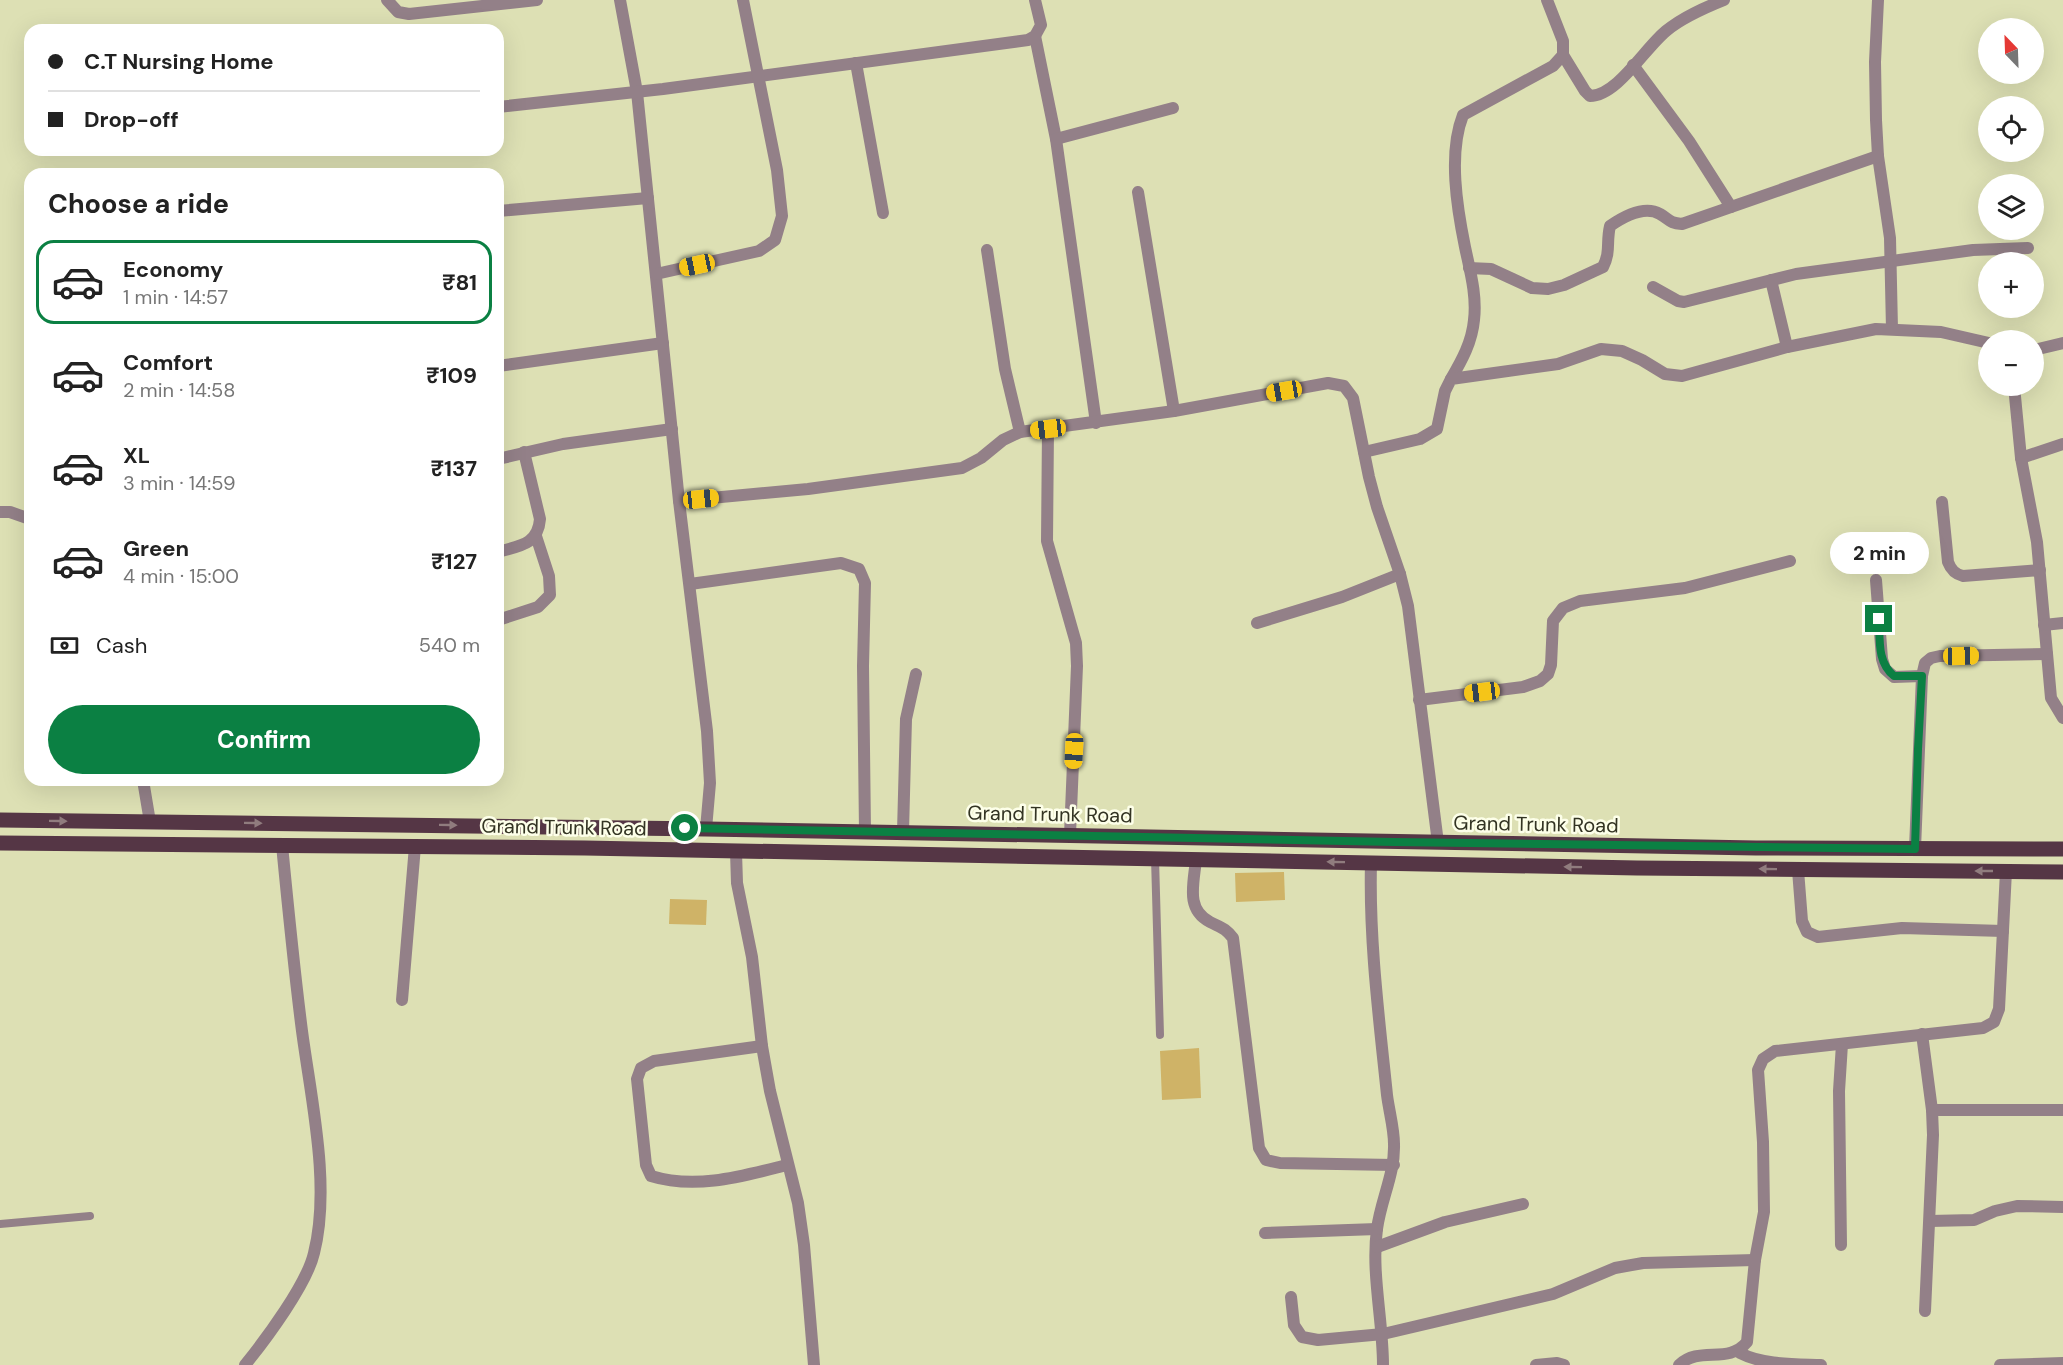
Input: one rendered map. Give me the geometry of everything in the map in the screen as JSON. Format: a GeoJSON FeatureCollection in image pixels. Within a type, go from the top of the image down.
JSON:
{"type":"FeatureCollection","features":[{"type":"Feature","properties":{"kind":"main road","name":"Grand Trunk Road"},"geometry":{"type":"LineString","coordinates":[[0,820],[865,831],[1438,843],[2063,849]]}},
{"type":"Feature","properties":{"kind":"main road","name":"Grand Trunk Road"},"geometry":{"type":"LineString","coordinates":[[0,843],[415,846],[1798,870],[2063,872]]}},
{"type":"Feature","properties":{"kind":"street"},"geometry":{"type":"LineString","coordinates":[[387,0],[398,12],[409,14],[496,2],[537,0]]}},
{"type":"Feature","properties":{"kind":"street"},"geometry":{"type":"LineString","coordinates":[[620,0],[637,92],[679,501],[707,731],[710,783],[705,829]]}},
{"type":"Feature","properties":{"kind":"street"},"geometry":{"type":"LineString","coordinates":[[656,274],[759,251],[775,240],[782,216],[777,170],[743,0]]}},
{"type":"Feature","properties":{"kind":"street"},"geometry":{"type":"LineString","coordinates":[[504,106],[637,92],[1028,40],[1035,36],[1041,25],[1035,0]]}},
{"type":"Feature","properties":{"kind":"street"},"geometry":{"type":"LineString","coordinates":[[1547,0],[1563,41],[1563,55],[1590,96],[1598,96],[1612,88],[1666,31],[1696,12],[1724,0]]}},
{"type":"Feature","properties":{"kind":"street"},"geometry":{"type":"LineString","coordinates":[[1878,0],[1875,62],[1878,156],[1892,262],[1892,329]]}},
{"type":"Feature","properties":{"kind":"street"},"geometry":{"type":"LineString","coordinates":[[1035,36],[1056,139],[1096,423]]}},
{"type":"Feature","properties":{"kind":"street"},"geometry":{"type":"LineString","coordinates":[[1364,452],[1420,439],[1437,429],[1445,391],[1467,352],[1474,320],[1474,291],[1461,228],[1455,179],[1457,129],[1463,115],[1553,66],[1563,55]]}},
{"type":"Feature","properties":{"kind":"street"},"geometry":{"type":"LineString","coordinates":[[856,63],[883,213]]}},
{"type":"Feature","properties":{"kind":"street"},"geometry":{"type":"LineString","coordinates":[[1633,65],[1703,161],[1731,207]]}},
{"type":"Feature","properties":{"kind":"street"},"geometry":{"type":"LineString","coordinates":[[1056,139],[1173,108]]}},
{"type":"Feature","properties":{"kind":"street"},"geometry":{"type":"LineString","coordinates":[[1469,268],[1491,269],[1532,288],[1548,289],[1564,285],[1604,267],[1610,254],[1608,238],[1610,226],[1624,217],[1646,211],[1659,213],[1671,223],[1682,224],[1878,156]]}},
{"type":"Feature","properties":{"kind":"street"},"geometry":{"type":"LineString","coordinates":[[1138,192],[1174,411]]}},
{"type":"Feature","properties":{"kind":"street"},"geometry":{"type":"LineString","coordinates":[[504,210],[648,198]]}},
{"type":"Feature","properties":{"kind":"street"},"geometry":{"type":"LineString","coordinates":[[1653,286],[1678,301],[1684,302],[1806,272],[1997,248],[2028,248]]}},
{"type":"Feature","properties":{"kind":"street"},"geometry":{"type":"LineString","coordinates":[[987,250],[1005,369],[1020,432]]}},
{"type":"Feature","properties":{"kind":"street"},"geometry":{"type":"LineString","coordinates":[[1771,280],[1787,347]]}},
{"type":"Feature","properties":{"kind":"street"},"geometry":{"type":"LineString","coordinates":[[1451,379],[1558,364],[1601,349],[1622,351],[1665,374],[1682,376],[1787,347],[1876,329],[1941,332],[1978,340]]}},
{"type":"Feature","properties":{"kind":"street"},"geometry":{"type":"LineString","coordinates":[[504,365],[663,343]]}},
{"type":"Feature","properties":{"kind":"street"},"geometry":{"type":"LineString","coordinates":[[2044,348],[2063,344]]}},
{"type":"Feature","properties":{"kind":"street"},"geometry":{"type":"LineString","coordinates":[[679,501],[808,489],[962,468],[981,458],[1003,440],[1020,432],[1174,411],[1328,383],[1344,386],[1353,398],[1377,507],[1400,574],[1408,606],[1438,843]]}},
{"type":"Feature","properties":{"kind":"street"},"geometry":{"type":"LineString","coordinates":[[2015,396],[2020,458],[2037,542],[2051,698],[2063,718]]}},
{"type":"Feature","properties":{"kind":"street"},"geometry":{"type":"LineString","coordinates":[[504,457],[563,444],[672,429]]}},
{"type":"Feature","properties":{"kind":"street"},"geometry":{"type":"LineString","coordinates":[[1048,429],[1047,541],[1076,644],[1070,836]]}},
{"type":"Feature","properties":{"kind":"street"},"geometry":{"type":"LineString","coordinates":[[2020,458],[2063,444]]}},
{"type":"Feature","properties":{"kind":"street"},"geometry":{"type":"LineString","coordinates":[[504,550],[522,545],[536,536],[539,529],[540,519],[524,452]]}},
{"type":"Feature","properties":{"kind":"street"},"geometry":{"type":"LineString","coordinates":[[1942,502],[1948,562],[1958,575],[2040,570]]}},
{"type":"Feature","properties":{"kind":"street"},"geometry":{"type":"LineString","coordinates":[[0,512],[10,512],[24,517]]}},
{"type":"Feature","properties":{"kind":"street"},"geometry":{"type":"LineString","coordinates":[[504,618],[538,607],[549,595],[549,576],[536,536]]}},
{"type":"Feature","properties":{"kind":"street"},"geometry":{"type":"LineString","coordinates":[[1419,700],[1523,687],[1540,681],[1548,674],[1551,664],[1553,621],[1563,608],[1580,601],[1685,588],[1790,561]]}},
{"type":"Feature","properties":{"kind":"street"},"geometry":{"type":"LineString","coordinates":[[690,584],[841,563],[859,570],[865,583],[863,666],[865,831]]}},
{"type":"Feature","properties":{"kind":"street"},"geometry":{"type":"LineString","coordinates":[[1257,623],[1342,597],[1400,574]]}},
{"type":"Feature","properties":{"kind":"street"},"geometry":{"type":"LineString","coordinates":[[1876,580],[1882,658],[1885,669],[1894,676],[1922,676]]}},
{"type":"Feature","properties":{"kind":"street"},"geometry":{"type":"LineString","coordinates":[[2044,625],[2063,623]]}},
{"type":"Feature","properties":{"kind":"street"},"geometry":{"type":"LineString","coordinates":[[1915,849],[1918,749],[1922,676],[1925,663],[1931,658],[1940,656],[2047,654]]}},
{"type":"Feature","properties":{"kind":"street"},"geometry":{"type":"LineString","coordinates":[[903,832],[906,719],[916,674]]}},
{"type":"Feature","properties":{"kind":"street"},"geometry":{"type":"LineString","coordinates":[[144,786],[150,822]]}},
{"type":"Feature","properties":{"kind":"street"},"geometry":{"type":"LineString","coordinates":[[245,1365],[302,1282],[314,1254],[320,1218],[319,1158],[297,998],[282,845]]}},
{"type":"Feature","properties":{"kind":"street"},"geometry":{"type":"LineString","coordinates":[[402,1000],[415,846]]}},
{"type":"Feature","properties":{"kind":"street"},"geometry":{"type":"LineString","coordinates":[[736,852],[737,883],[752,957],[762,1046],[787,1165],[798,1203],[804,1245],[814,1365]]}},
{"type":"Feature","properties":{"kind":"street"},"geometry":{"type":"LineString","coordinates":[[1196,859],[1192,901],[1199,915],[1225,928],[1233,938],[1259,1148],[1266,1160],[1280,1163],[1394,1165]]}},
{"type":"Feature","properties":{"kind":"street"},"geometry":{"type":"LineString","coordinates":[[1371,863],[1370,908],[1373,949],[1394,1142],[1394,1165],[1377,1229],[1376,1264],[1383,1334],[1383,1365]]}},
{"type":"Feature","properties":{"kind":"street"},"geometry":{"type":"LineString","coordinates":[[1798,870],[1802,921],[1807,932],[1818,937],[1902,928],[2002,931]]}},
{"type":"Feature","properties":{"kind":"street"},"geometry":{"type":"LineString","coordinates":[[1679,1365],[1688,1359],[1729,1357],[1740,1353],[1747,1342],[1755,1260],[1764,1212],[1763,1142],[1758,1070],[1763,1059],[1775,1052],[1983,1028],[1994,1022],[1999,1009],[2006,872]]}},
{"type":"Feature","properties":{"kind":"street"},"geometry":{"type":"LineString","coordinates":[[1922,1034],[1933,1135],[1925,1311]]}},
{"type":"Feature","properties":{"kind":"street"},"geometry":{"type":"LineString","coordinates":[[1841,1245],[1839,1091],[1842,1044]]}},
{"type":"Feature","properties":{"kind":"street"},"geometry":{"type":"LineString","coordinates":[[762,1046],[654,1061],[641,1068],[637,1079],[646,1165],[651,1176],[664,1180],[705,1182],[740,1177],[787,1165]]}},
{"type":"Feature","properties":{"kind":"street"},"geometry":{"type":"LineString","coordinates":[[1932,1110],[2063,1110]]}},
{"type":"Feature","properties":{"kind":"street"},"geometry":{"type":"LineString","coordinates":[[1377,1247],[1445,1222],[1523,1204]]}},
{"type":"Feature","properties":{"kind":"street"},"geometry":{"type":"LineString","coordinates":[[1930,1221],[1974,1220],[1995,1211],[2017,1206],[2063,1207]]}},
{"type":"Feature","properties":{"kind":"street"},"geometry":{"type":"LineString","coordinates":[[1265,1233],[1377,1229]]}},
{"type":"Feature","properties":{"kind":"street"},"geometry":{"type":"LineString","coordinates":[[1291,1297],[1294,1326],[1302,1337],[1318,1340],[1383,1334],[1553,1294],[1616,1268],[1643,1263],[1755,1260]]}},
{"type":"Feature","properties":{"kind":"street"},"geometry":{"type":"LineString","coordinates":[[1740,1353],[1750,1359],[1766,1363],[1821,1365]]}},
{"type":"Feature","properties":{"kind":"street"},"geometry":{"type":"LineString","coordinates":[[1536,1365],[1557,1363],[1564,1365]]}},
{"type":"Feature","properties":{"kind":"street"},"geometry":{"type":"LineString","coordinates":[[2000,1365],[2063,1363]]}},
{"type":"Feature","properties":{"kind":"lane"},"geometry":{"type":"LineString","coordinates":[[1155,858],[1160,1035]]}},
{"type":"Feature","properties":{"kind":"lane"},"geometry":{"type":"LineString","coordinates":[[0,1224],[90,1216]]}},
{"type":"Feature","properties":{"kind":"building"},"geometry":{"type":"Polygon","coordinates":[[[1284,872],[1285,900],[1236,902],[1235,873],[1284,872]]]}},
{"type":"Feature","properties":{"kind":"building"},"geometry":{"type":"Polygon","coordinates":[[[670,899],[707,900],[706,925],[669,924],[670,899]]]}},
{"type":"Feature","properties":{"kind":"building"},"geometry":{"type":"Polygon","coordinates":[[[1199,1048],[1201,1098],[1162,1100],[1160,1051],[1199,1048]]]}},
{"type":"Feature","properties":{"kind":"route"},"geometry":{"type":"LineString","coordinates":[[685,828],[1394,842],[1915,849],[1922,676],[1894,676],[1885,669],[1879,619]]}}]}
